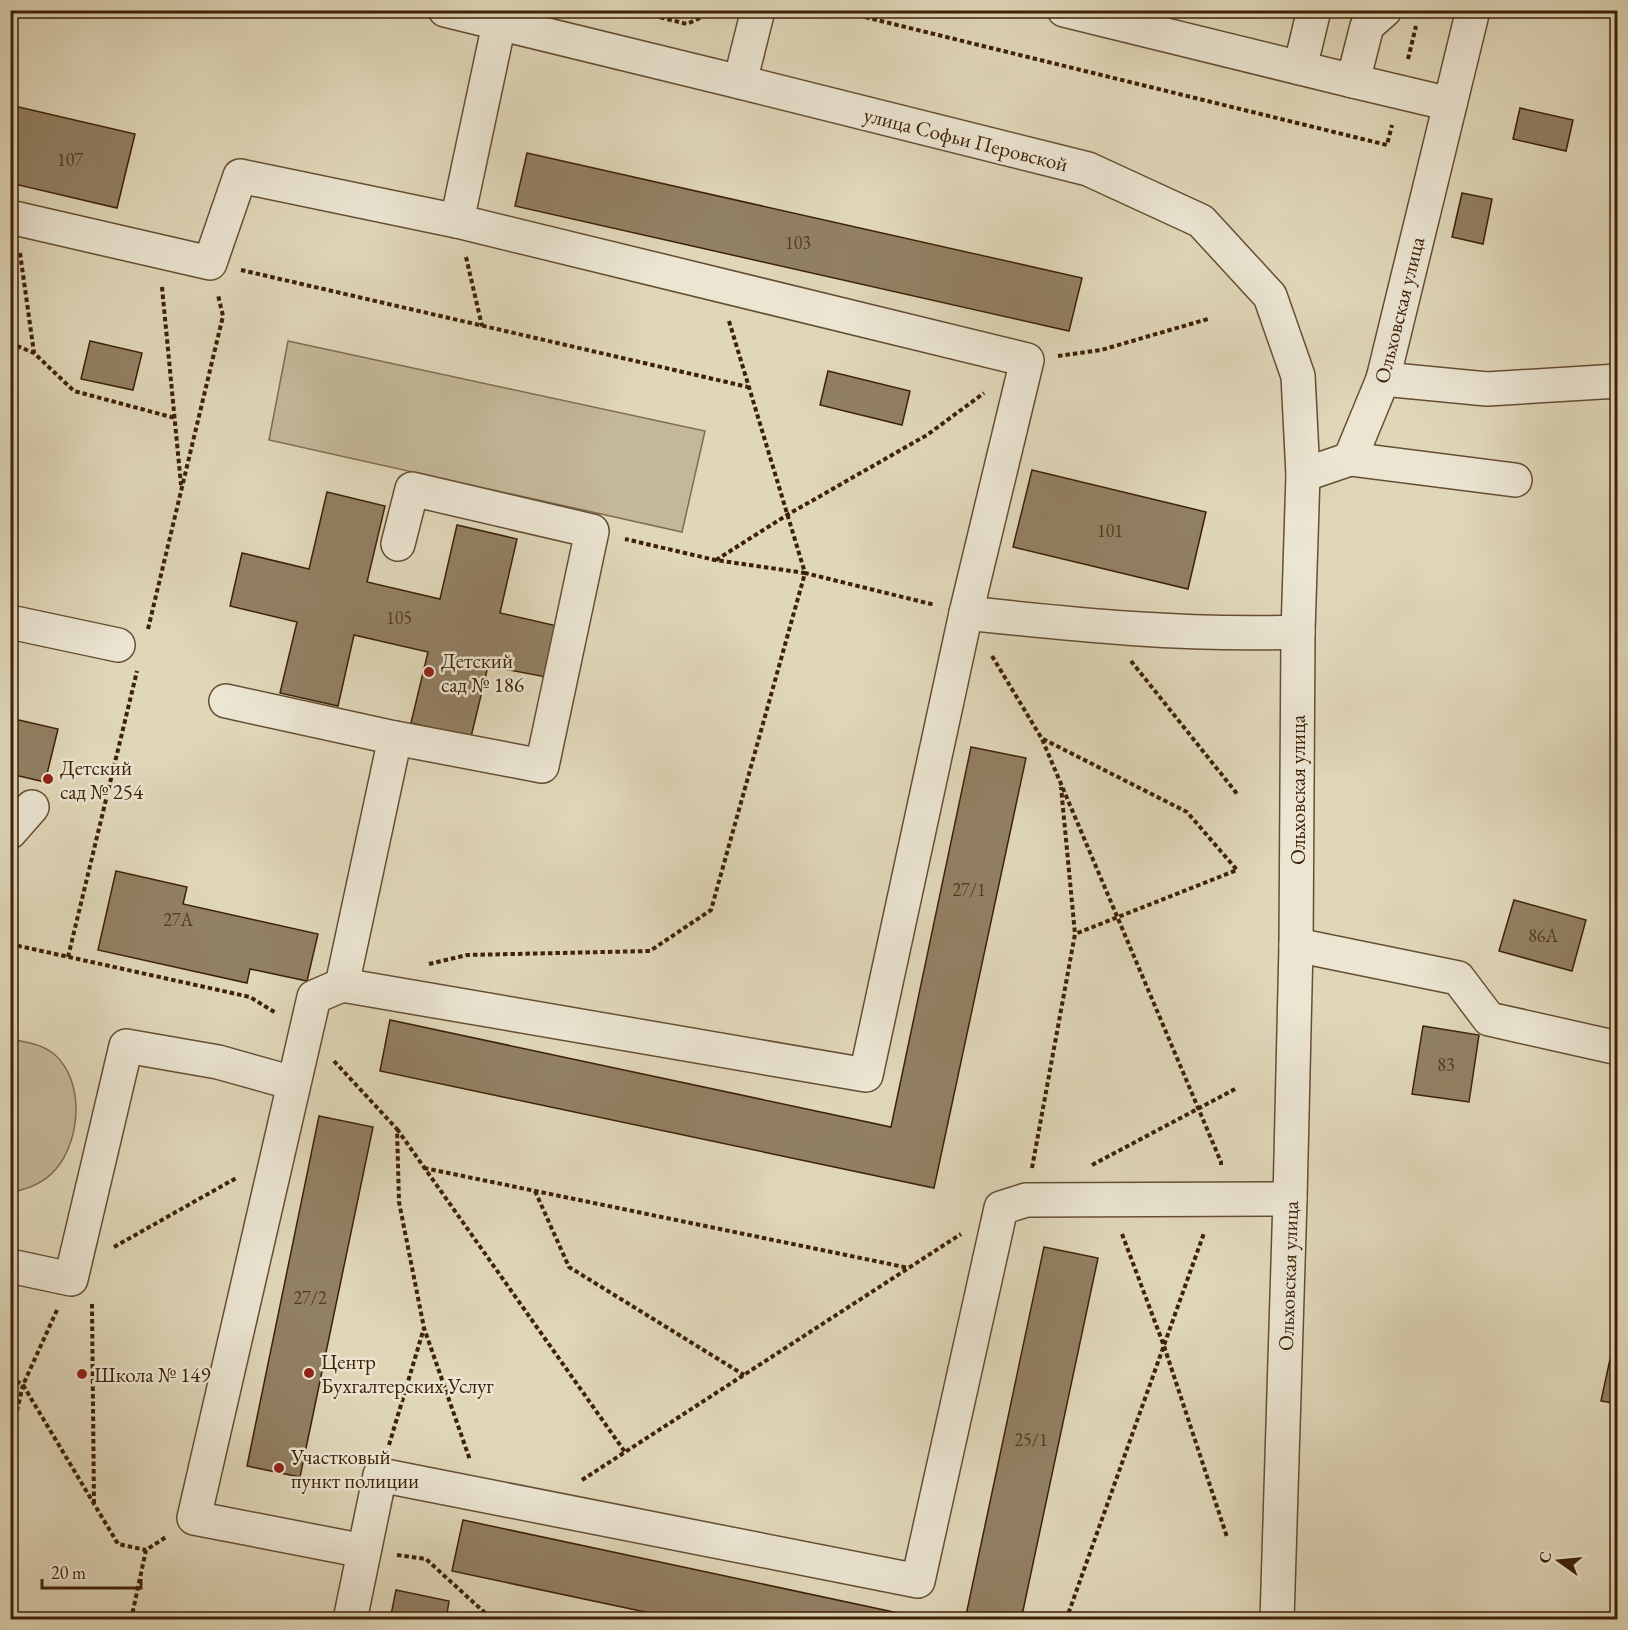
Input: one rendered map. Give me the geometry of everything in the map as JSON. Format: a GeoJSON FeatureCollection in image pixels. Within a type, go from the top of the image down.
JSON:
{"type":"FeatureCollection","features":[{"type":"Feature","properties":{"kind":"street","name":"улица Софьи Перовской"},"geometry":{"type":"LineString","coordinates":[[445,10],[1088,169],[1201,221],[1270,296],[1298,376],[1303,475]]}},
{"type":"Feature","properties":{"kind":"street"},"geometry":{"type":"LineString","coordinates":[[740,82],[758,10]]}},
{"type":"Feature","properties":{"kind":"street"},"geometry":{"type":"LineString","coordinates":[[1064,10],[1450,104]]}},
{"type":"Feature","properties":{"kind":"street"},"geometry":{"type":"LineString","coordinates":[[1300,68],[1314,10]]}},
{"type":"Feature","properties":{"kind":"street"},"geometry":{"type":"LineString","coordinates":[[1353,81],[1367,26],[1385,10]]}},
{"type":"Feature","properties":{"kind":"street","name":"Ольховская улица"},"geometry":{"type":"LineString","coordinates":[[1350,459],[1383,379],[1473,10]]}},
{"type":"Feature","properties":{"kind":"street"},"geometry":{"type":"LineString","coordinates":[[457,221],[499,24]]}},
{"type":"Feature","properties":{"kind":"street"},"geometry":{"type":"LineString","coordinates":[[13,218],[210,263],[240,176],[457,221],[1027,360],[966,613],[866,1075],[342,985],[314,997],[194,1518],[364,1551]]}},
{"type":"Feature","properties":{"kind":"street"},"geometry":{"type":"LineString","coordinates":[[1383,379],[1487,389],[1617,381]]}},
{"type":"Feature","properties":{"kind":"street"},"geometry":{"type":"LineString","coordinates":[[1303,475],[1350,459],[1515,480]]}},
{"type":"Feature","properties":{"kind":"street","name":"Ольховская улица"},"geometry":{"type":"LineString","coordinates":[[1277,1620],[1296,945],[1298,632],[1303,475]]}},
{"type":"Feature","properties":{"kind":"street"},"geometry":{"type":"LineString","coordinates":[[226,701],[395,738],[542,765],[592,531],[412,489],[398,544]]}},
{"type":"Feature","properties":{"kind":"street"},"geometry":{"type":"LineString","coordinates":[[966,613],[1104,628],[1242,634],[1298,632]]}},
{"type":"Feature","properties":{"kind":"street"},"geometry":{"type":"LineString","coordinates":[[10,622],[135,647]]}},
{"type":"Feature","properties":{"kind":"street"},"geometry":{"type":"LineString","coordinates":[[342,985],[395,738]]}},
{"type":"Feature","properties":{"kind":"street"},"geometry":{"type":"LineString","coordinates":[[10,832],[32,807]]}},
{"type":"Feature","properties":{"kind":"street"},"geometry":{"type":"LineString","coordinates":[[1296,945],[1458,978],[1489,1019],[1617,1048]]}},
{"type":"Feature","properties":{"kind":"street"},"geometry":{"type":"LineString","coordinates":[[10,1266],[82,1287],[126,1046],[218,1062],[293,1083]]}},
{"type":"Feature","properties":{"kind":"street"},"geometry":{"type":"LineString","coordinates":[[350,1620],[380,1475],[918,1581],[1014,1204],[1110,1199],[1290,1199]]}},
{"type":"Feature","properties":{"kind":"path"},"geometry":{"type":"LineString","coordinates":[[631,10],[687,24],[717,10]]}},
{"type":"Feature","properties":{"kind":"path"},"geometry":{"type":"LineString","coordinates":[[836,10],[1387,145],[1417,21]]}},
{"type":"Feature","properties":{"kind":"path"},"geometry":{"type":"LineString","coordinates":[[13,218],[34,353]]}},
{"type":"Feature","properties":{"kind":"path"},"geometry":{"type":"LineString","coordinates":[[457,221],[482,326]]}},
{"type":"Feature","properties":{"kind":"path"},"geometry":{"type":"LineString","coordinates":[[159,251],[182,489]]}},
{"type":"Feature","properties":{"kind":"path"},"geometry":{"type":"LineString","coordinates":[[68,957],[135,647],[182,489],[224,316],[210,263],[749,387]]}},
{"type":"Feature","properties":{"kind":"path"},"geometry":{"type":"LineString","coordinates":[[421,966],[467,955],[650,951],[711,910],[805,573],[718,283]]}},
{"type":"Feature","properties":{"kind":"path"},"geometry":{"type":"LineString","coordinates":[[715,560],[787,515],[927,435],[1027,360],[1101,350],[1208,319]]}},
{"type":"Feature","properties":{"kind":"path"},"geometry":{"type":"LineString","coordinates":[[10,343],[34,353],[74,391],[175,418]]}},
{"type":"Feature","properties":{"kind":"path"},"geometry":{"type":"LineString","coordinates":[[592,531],[715,560],[805,573],[966,613],[1042,739],[1221,1162],[1217,1199],[1066,1620]]}},
{"type":"Feature","properties":{"kind":"path"},"geometry":{"type":"LineString","coordinates":[[1104,628],[1238,795]]}},
{"type":"Feature","properties":{"kind":"path"},"geometry":{"type":"LineString","coordinates":[[1042,739],[1187,812],[1237,870],[1075,934]]}},
{"type":"Feature","properties":{"kind":"path"},"geometry":{"type":"LineString","coordinates":[[541,1507],[909,1268],[1014,1204],[1075,934],[1060,783]]}},
{"type":"Feature","properties":{"kind":"path"},"geometry":{"type":"LineString","coordinates":[[10,944],[250,997],[305,1031],[397,1129],[625,1452]]}},
{"type":"Feature","properties":{"kind":"path"},"geometry":{"type":"LineString","coordinates":[[1087,1168],[1237,1088]]}},
{"type":"Feature","properties":{"kind":"path"},"geometry":{"type":"LineString","coordinates":[[397,1129],[399,1202],[424,1328],[482,1495]]}},
{"type":"Feature","properties":{"kind":"path"},"geometry":{"type":"LineString","coordinates":[[111,1248],[277,1155]]}},
{"type":"Feature","properties":{"kind":"path"},"geometry":{"type":"LineString","coordinates":[[424,1168],[909,1268]]}},
{"type":"Feature","properties":{"kind":"path"},"geometry":{"type":"LineString","coordinates":[[535,1191],[569,1267],[744,1375]]}},
{"type":"Feature","properties":{"kind":"path"},"geometry":{"type":"LineString","coordinates":[[1110,1199],[1164,1346],[1227,1537]]}},
{"type":"Feature","properties":{"kind":"path"},"geometry":{"type":"LineString","coordinates":[[10,1440],[23,1385],[82,1287]]}},
{"type":"Feature","properties":{"kind":"path"},"geometry":{"type":"LineString","coordinates":[[82,1287],[94,1504]]}},
{"type":"Feature","properties":{"kind":"path"},"geometry":{"type":"LineString","coordinates":[[380,1475],[424,1328]]}},
{"type":"Feature","properties":{"kind":"path"},"geometry":{"type":"LineString","coordinates":[[10,1377],[23,1385],[118,1544],[146,1550]]}},
{"type":"Feature","properties":{"kind":"path"},"geometry":{"type":"LineString","coordinates":[[130,1620],[146,1550],[194,1518]]}},
{"type":"Feature","properties":{"kind":"path"},"geometry":{"type":"LineString","coordinates":[[364,1551],[426,1559],[484,1612],[483,1620]]}},
{"type":"Feature","properties":{"kind":"shaded area"},"geometry":{"type":"Polygon","coordinates":[[[288,341],[705,431],[682,532],[269,440],[288,341]]]}},
{"type":"Feature","properties":{"kind":"shaded area"},"geometry":{"type":"Polygon","coordinates":[[[11,1039],[28,1042],[54,1054],[64,1065],[71,1079],[76,1110],[71,1142],[56,1169],[36,1184],[10,1192],[11,1039]]]}},
{"type":"Feature","properties":{"kind":"building"},"geometry":{"type":"Polygon","coordinates":[[[10,105],[135,134],[117,208],[10,183],[10,105]]]}},
{"type":"Feature","properties":{"kind":"building"},"geometry":{"type":"Polygon","coordinates":[[[1520,108],[1573,120],[1566,151],[1513,139],[1520,108]]]}},
{"type":"Feature","properties":{"kind":"building"},"geometry":{"type":"Polygon","coordinates":[[[527,153],[1082,278],[1069,331],[515,206],[527,153]]]}},
{"type":"Feature","properties":{"kind":"building"},"geometry":{"type":"Polygon","coordinates":[[[1462,193],[1492,199],[1483,244],[1452,237],[1462,193]]]}},
{"type":"Feature","properties":{"kind":"building"},"geometry":{"type":"Polygon","coordinates":[[[90,341],[142,353],[133,390],[81,379],[90,341]]]}},
{"type":"Feature","properties":{"kind":"building"},"geometry":{"type":"Polygon","coordinates":[[[828,371],[910,391],[902,425],[820,405],[828,371]]]}},
{"type":"Feature","properties":{"kind":"building"},"geometry":{"type":"Polygon","coordinates":[[[1032,470],[1206,512],[1188,589],[1013,547],[1032,470]]]}},
{"type":"Feature","properties":{"kind":"building"},"geometry":{"type":"Polygon","coordinates":[[[327,492],[385,506],[367,582],[440,599],[457,525],[517,539],[500,613],[557,626],[546,677],[488,666],[471,737],[411,723],[428,652],[354,635],[338,706],[280,693],[297,622],[230,606],[242,553],[309,569],[327,492]]]}},
{"type":"Feature","properties":{"kind":"building"},"geometry":{"type":"Polygon","coordinates":[[[10,718],[58,729],[45,782],[10,774],[10,718]]]}},
{"type":"Feature","properties":{"kind":"building"},"geometry":{"type":"Polygon","coordinates":[[[971,747],[1026,758],[934,1188],[380,1071],[390,1020],[891,1127],[971,747]]]}},
{"type":"Feature","properties":{"kind":"building"},"geometry":{"type":"Polygon","coordinates":[[[116,871],[187,887],[183,904],[318,934],[307,981],[250,969],[247,983],[98,950],[116,871]]]}},
{"type":"Feature","properties":{"kind":"building"},"geometry":{"type":"Polygon","coordinates":[[[1514,900],[1586,920],[1572,971],[1499,951],[1514,900]]]}},
{"type":"Feature","properties":{"kind":"building"},"geometry":{"type":"Polygon","coordinates":[[[1423,1026],[1479,1035],[1469,1102],[1412,1094],[1423,1026]]]}},
{"type":"Feature","properties":{"kind":"building"},"geometry":{"type":"Polygon","coordinates":[[[319,1116],[373,1127],[300,1477],[247,1466],[319,1116]]]}},
{"type":"Feature","properties":{"kind":"building"},"geometry":{"type":"Polygon","coordinates":[[[1044,1247],[1098,1258],[1021,1620],[965,1620],[1044,1247]]]}},
{"type":"Feature","properties":{"kind":"building"},"geometry":{"type":"Polygon","coordinates":[[[1612,1350],[1618,1352],[1618,1404],[1601,1401],[1612,1350]]]}},
{"type":"Feature","properties":{"kind":"building"},"geometry":{"type":"Polygon","coordinates":[[[463,1520],[931,1620],[683,1620],[452,1571],[463,1520]]]}},
{"type":"Feature","properties":{"kind":"building"},"geometry":{"type":"Polygon","coordinates":[[[396,1590],[449,1601],[446,1620],[390,1620],[396,1590]]]}},
{"type":"Feature","properties":{"kind":"place","name":"Детский сад № 186"},"geometry":{"type":"Point","coordinates":[429,672]}},
{"type":"Feature","properties":{"kind":"place","name":"Детский сад № 254"},"geometry":{"type":"Point","coordinates":[48,779]}},
{"type":"Feature","properties":{"kind":"place","name":"Центр Бухгалтерских Услуг"},"geometry":{"type":"Point","coordinates":[309,1373]}},
{"type":"Feature","properties":{"kind":"place","name":"Школа № 149"},"geometry":{"type":"Point","coordinates":[82,1374]}},
{"type":"Feature","properties":{"kind":"place","name":"Участковый пункт полиции"},"geometry":{"type":"Point","coordinates":[279,1468]}}]}
